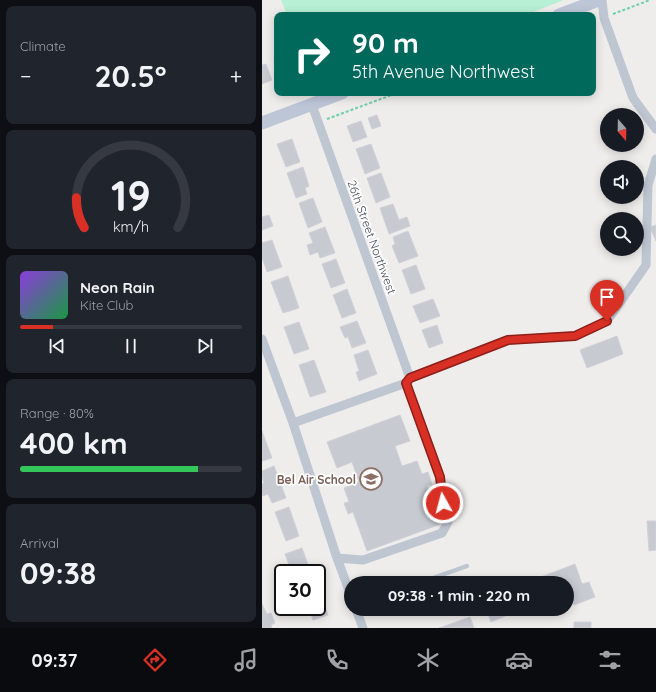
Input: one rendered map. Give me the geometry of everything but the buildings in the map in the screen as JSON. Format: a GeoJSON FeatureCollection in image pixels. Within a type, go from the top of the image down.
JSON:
{"type":"FeatureCollection","features":[{"type":"Feature","properties":{"kind":"main road"},"geometry":{"type":"LineString","coordinates":[[567,12],[601,0]]}},
{"type":"Feature","properties":{"kind":"main road"},"geometry":{"type":"LineString","coordinates":[[262,123],[334,96]]}},
{"type":"Feature","properties":{"kind":"street"},"geometry":{"type":"LineString","coordinates":[[601,0],[604,18],[633,98],[656,130]]}},
{"type":"Feature","properties":{"kind":"street","name":"26th Street Northwest"},"geometry":{"type":"LineString","coordinates":[[312,105],[408,380],[440,477],[443,503],[448,522],[442,533],[363,560],[337,558]]}},
{"type":"Feature","properties":{"kind":"street"},"geometry":{"type":"LineString","coordinates":[[292,423],[408,380],[508,340],[575,336],[607,321],[646,265],[648,185],[656,159]]}},
{"type":"Feature","properties":{"kind":"street"},"geometry":{"type":"LineString","coordinates":[[262,339],[344,577]]}},
{"type":"Feature","properties":{"kind":"street"},"geometry":{"type":"LineString","coordinates":[[359,616],[363,628]]}},
{"type":"Feature","properties":{"kind":"lane"},"geometry":{"type":"LineString","coordinates":[[439,576],[467,566]]}},
{"type":"Feature","properties":{"kind":"path"},"geometry":{"type":"LineString","coordinates":[[604,18],[650,0]]}},
{"type":"Feature","properties":{"kind":"path"},"geometry":{"type":"LineString","coordinates":[[318,123],[389,96]]}},
{"type":"Feature","properties":{"kind":"green space"},"geometry":{"type":"Polygon","coordinates":[[[281,0],[564,0],[533,12],[286,12],[281,0]]]}},
{"type":"Feature","properties":{"kind":"place","name":"Bel Air School"},"geometry":{"type":"Point","coordinates":[371,479]}},
{"type":"Feature","properties":{"kind":"route"},"geometry":{"type":"LineString","coordinates":[[443,503],[440,477],[406,383],[410,378],[508,340],[575,336],[607,321]]}}]}
